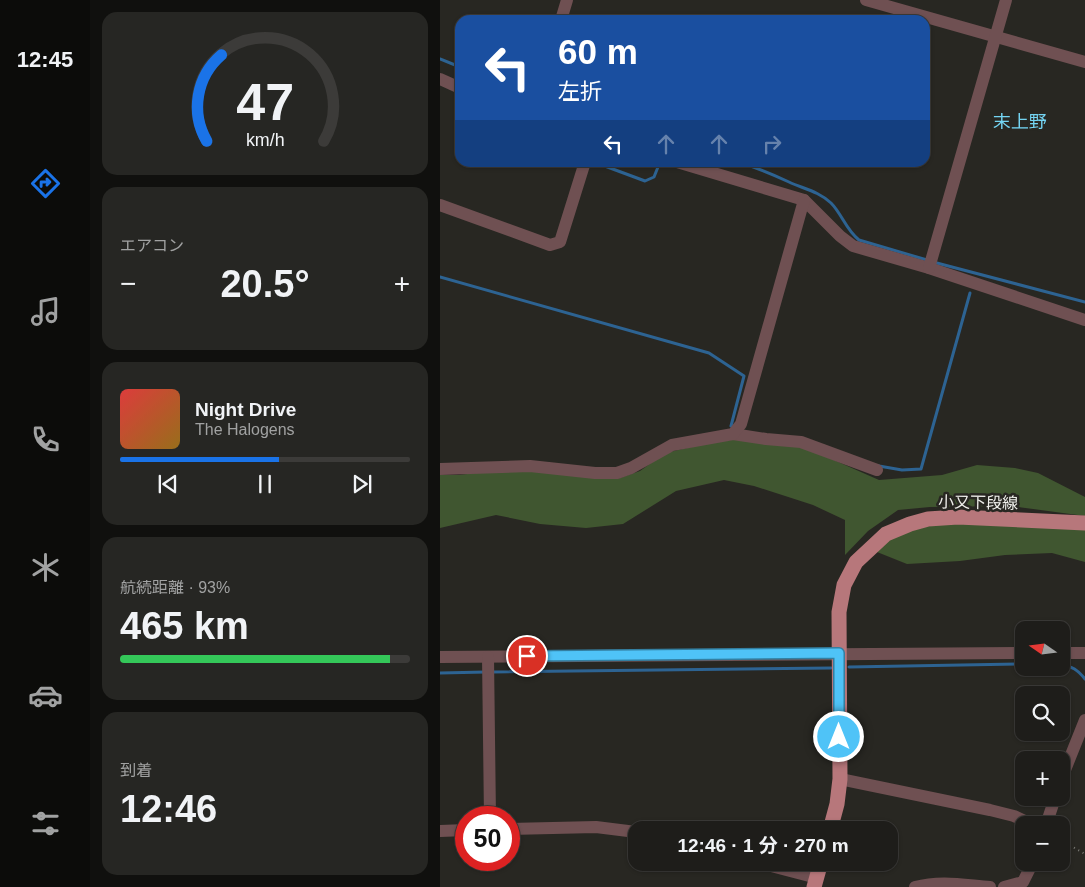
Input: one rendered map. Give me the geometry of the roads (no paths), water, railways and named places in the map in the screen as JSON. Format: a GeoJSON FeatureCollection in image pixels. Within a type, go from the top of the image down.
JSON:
{"type":"FeatureCollection","features":[{"type":"Feature","properties":{"kind":"main road","name":"小又下段線"},"geometry":{"type":"LineString","coordinates":[[832,821],[840,779],[839,612],[844,585],[856,562],[886,534],[928,519],[958,517],[1085,523]]}},
{"type":"Feature","properties":{"kind":"street"},"geometry":{"type":"LineString","coordinates":[[562,15],[566,0]]}},
{"type":"Feature","properties":{"kind":"street"},"geometry":{"type":"LineString","coordinates":[[866,0],[920,15]]}},
{"type":"Feature","properties":{"kind":"street"},"geometry":{"type":"LineString","coordinates":[[929,268],[1006,0]]}},
{"type":"Feature","properties":{"kind":"street"},"geometry":{"type":"LineString","coordinates":[[930,18],[1085,62]]}},
{"type":"Feature","properties":{"kind":"street"},"geometry":{"type":"LineString","coordinates":[[440,78],[455,86]]}},
{"type":"Feature","properties":{"kind":"street"},"geometry":{"type":"LineString","coordinates":[[440,205],[550,245],[560,242],[583,167]]}},
{"type":"Feature","properties":{"kind":"street"},"geometry":{"type":"LineString","coordinates":[[694,167],[804,200],[840,236],[853,246],[929,268],[1085,320]]}},
{"type":"Feature","properties":{"kind":"street"},"geometry":{"type":"LineString","coordinates":[[733,434],[741,424],[804,200]]}},
{"type":"Feature","properties":{"kind":"street"},"geometry":{"type":"LineString","coordinates":[[440,469],[530,466],[595,473],[617,473],[631,468],[672,445],[733,434],[766,440],[802,442],[876,470]]}},
{"type":"Feature","properties":{"kind":"street"},"geometry":{"type":"LineString","coordinates":[[440,658],[839,653],[1015,653]]}},
{"type":"Feature","properties":{"kind":"street"},"geometry":{"type":"LineString","coordinates":[[1070,653],[1085,653]]}},
{"type":"Feature","properties":{"kind":"street"},"geometry":{"type":"LineString","coordinates":[[488,657],[490,806]]}},
{"type":"Feature","properties":{"kind":"street"},"geometry":{"type":"LineString","coordinates":[[1070,758],[1085,720]]}},
{"type":"Feature","properties":{"kind":"street"},"geometry":{"type":"LineString","coordinates":[[840,779],[1015,816]]}},
{"type":"Feature","properties":{"kind":"street"},"geometry":{"type":"LineString","coordinates":[[520,829],[596,827],[628,831]]}},
{"type":"Feature","properties":{"kind":"street"},"geometry":{"type":"LineString","coordinates":[[440,831],[455,830]]}},
{"type":"Feature","properties":{"kind":"street"},"geometry":{"type":"LineString","coordinates":[[782,871],[816,883]]}},
{"type":"Feature","properties":{"kind":"street"},"geometry":{"type":"LineString","coordinates":[[1004,887],[1023,882],[1028,871]]}},
{"type":"Feature","properties":{"kind":"street"},"geometry":{"type":"LineString","coordinates":[[915,887],[944,882],[990,887]]}},
{"type":"Feature","properties":{"kind":"waterway"},"geometry":{"type":"LineString","coordinates":[[440,59],[455,65]]}},
{"type":"Feature","properties":{"kind":"waterway"},"geometry":{"type":"LineString","coordinates":[[607,167],[645,181],[654,177],[658,167]]}},
{"type":"Feature","properties":{"kind":"waterway"},"geometry":{"type":"LineString","coordinates":[[752,167],[821,196],[835,207],[851,232],[859,240],[927,260]]}},
{"type":"Feature","properties":{"kind":"waterway"},"geometry":{"type":"LineString","coordinates":[[933,262],[1085,302]]}},
{"type":"Feature","properties":{"kind":"waterway"},"geometry":{"type":"LineString","coordinates":[[440,277],[709,353],[744,376],[731,426]]}},
{"type":"Feature","properties":{"kind":"waterway"},"geometry":{"type":"LineString","coordinates":[[879,466],[902,470],[921,469],[970,293]]}},
{"type":"Feature","properties":{"kind":"waterway"},"geometry":{"type":"LineString","coordinates":[[849,667],[1015,664]]}},
{"type":"Feature","properties":{"kind":"waterway"},"geometry":{"type":"LineString","coordinates":[[1070,667],[1080,673],[1085,679]]}},
{"type":"Feature","properties":{"kind":"waterway"},"geometry":{"type":"LineString","coordinates":[[492,672],[831,668]]}},
{"type":"Feature","properties":{"kind":"waterway"},"geometry":{"type":"LineString","coordinates":[[440,673],[486,672]]}},
{"type":"Feature","properties":{"kind":"district","name":"末上野"},"geometry":{"type":"Point","coordinates":[1020,122]}}]}
